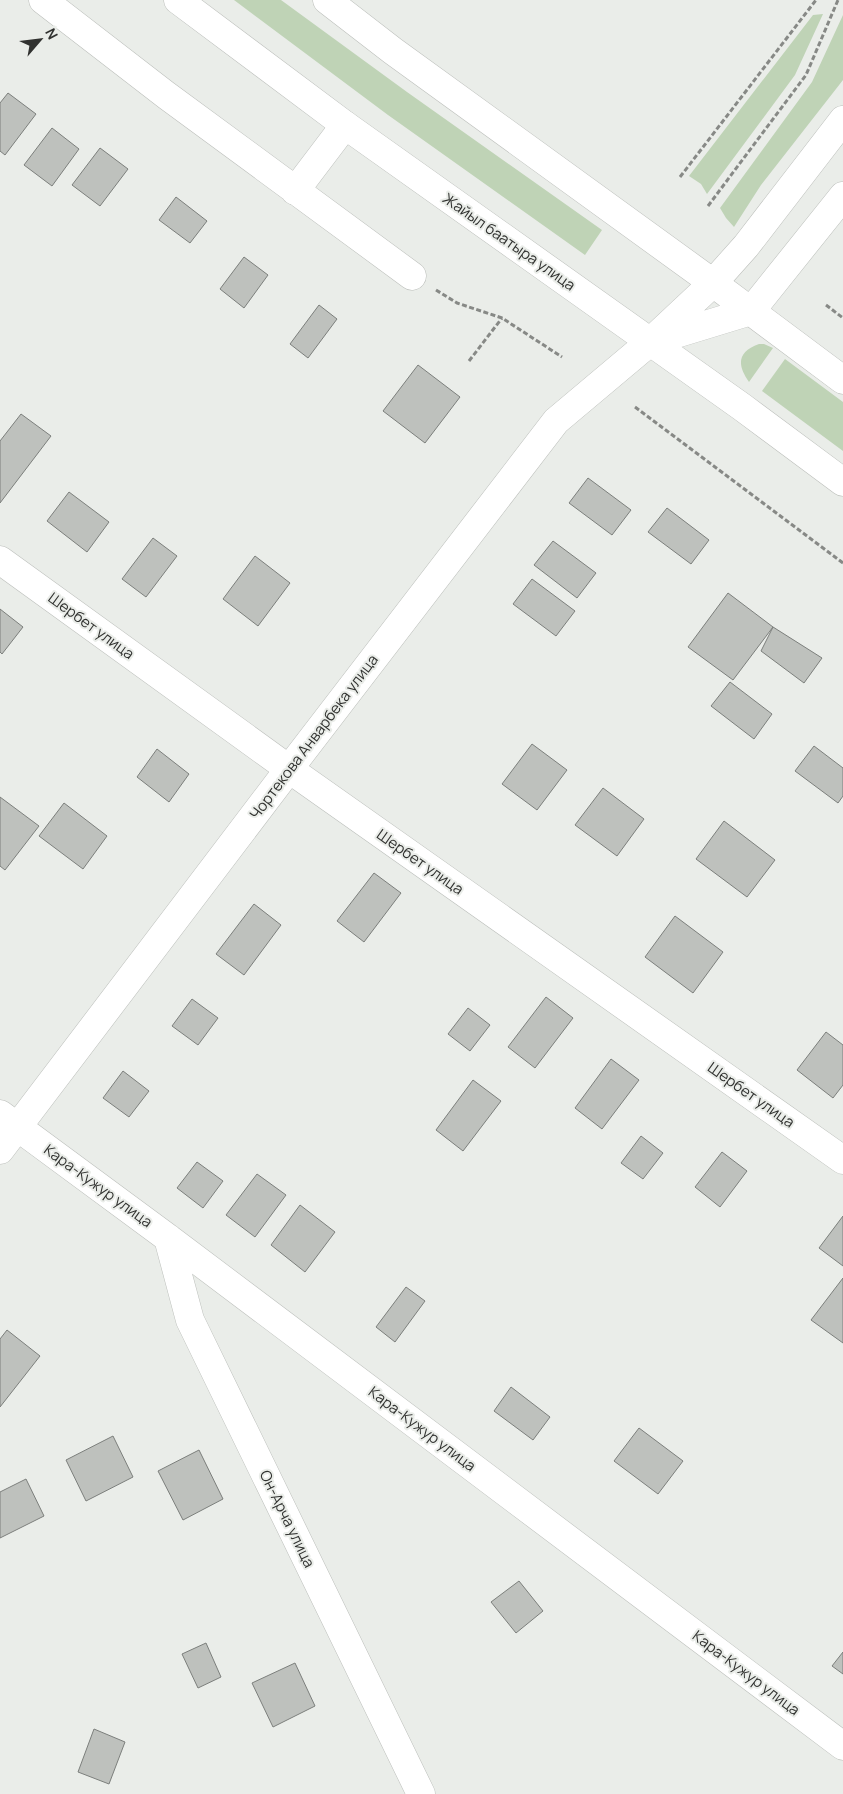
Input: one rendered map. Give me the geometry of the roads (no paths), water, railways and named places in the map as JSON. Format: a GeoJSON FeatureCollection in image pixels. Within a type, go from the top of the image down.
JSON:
{"type":"FeatureCollection","features":[{"type":"Feature","properties":{"kind":"street"},"geometry":{"type":"LineString","coordinates":[[43,0],[166,95],[412,276]]}},
{"type":"Feature","properties":{"kind":"street","name":"Жайыл баатыра улица"},"geometry":{"type":"LineString","coordinates":[[178,0],[345,126],[742,407],[843,482]]}},
{"type":"Feature","properties":{"kind":"street"},"geometry":{"type":"LineString","coordinates":[[327,0],[394,52],[713,283],[843,380]]}},
{"type":"Feature","properties":{"kind":"street"},"geometry":{"type":"LineString","coordinates":[[713,283],[746,246],[843,120]]}},
{"type":"Feature","properties":{"kind":"street"},"geometry":{"type":"LineString","coordinates":[[295,191],[345,126]]}},
{"type":"Feature","properties":{"kind":"street"},"geometry":{"type":"LineString","coordinates":[[650,342],[751,311],[843,196]]}},
{"type":"Feature","properties":{"kind":"street","name":"Чортекова Анварбека улица"},"geometry":{"type":"LineString","coordinates":[[0,1150],[9,1120],[289,769],[556,421],[650,342],[713,283]]}},
{"type":"Feature","properties":{"kind":"street","name":"Шербет улица"},"geometry":{"type":"LineString","coordinates":[[0,560],[289,769],[843,1160]]}},
{"type":"Feature","properties":{"kind":"street","name":"Кара-Кужур улица"},"geometry":{"type":"LineString","coordinates":[[9,1120],[843,1746]]}},
{"type":"Feature","properties":{"kind":"street","name":"Он-Арча улица"},"geometry":{"type":"LineString","coordinates":[[168,1238],[190,1320],[422,1794]]}}]}
